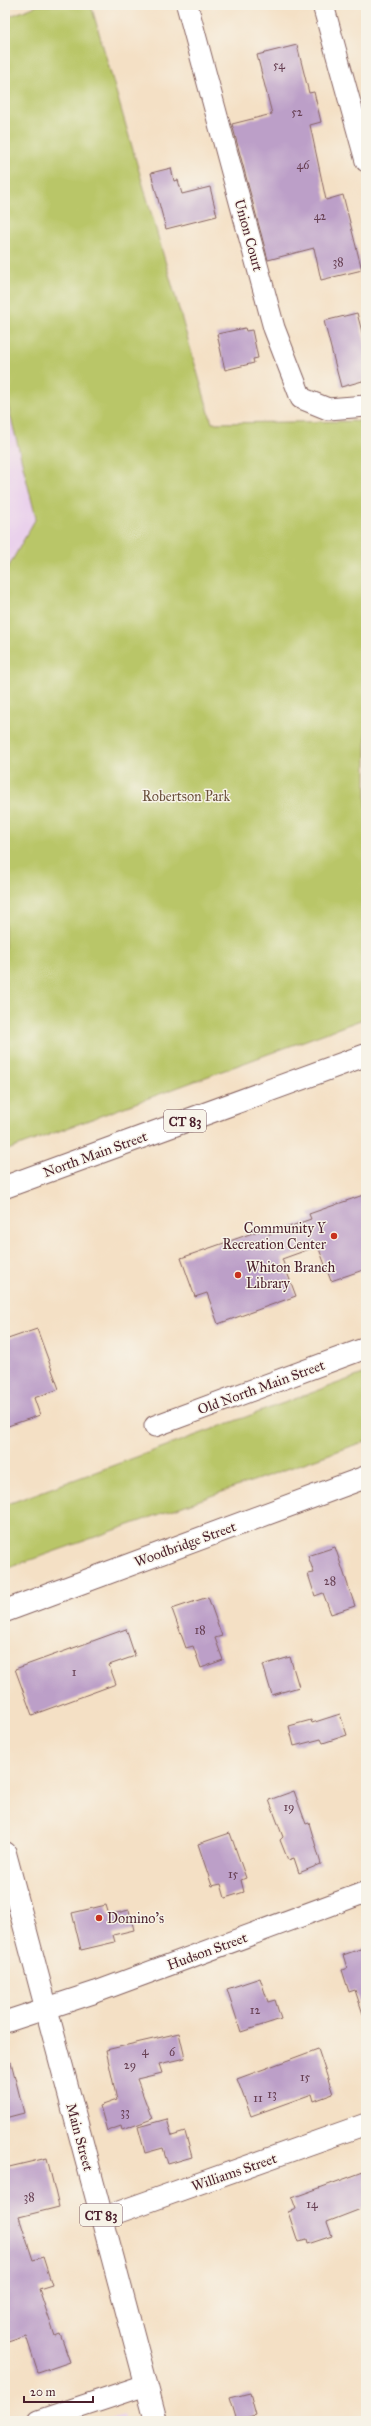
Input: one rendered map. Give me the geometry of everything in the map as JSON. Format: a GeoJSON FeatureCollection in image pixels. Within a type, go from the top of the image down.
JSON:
{"type":"FeatureCollection","features":[{"type":"Feature","properties":{"kind":"main road","name":"North Main Street"},"geometry":{"type":"LineString","coordinates":[[5,1187],[366,1055]]}},
{"type":"Feature","properties":{"kind":"main road","name":"Woodbridge Street"},"geometry":{"type":"LineString","coordinates":[[5,1611],[366,1477]]}},
{"type":"Feature","properties":{"kind":"main road","name":"Main Street"},"geometry":{"type":"LineString","coordinates":[[5,1853],[156,2421]]}},
{"type":"Feature","properties":{"kind":"street","name":"Union Court"},"geometry":{"type":"LineString","coordinates":[[187,5],[274,328],[301,398],[328,409],[366,406]]}},
{"type":"Feature","properties":{"kind":"street"},"geometry":{"type":"LineString","coordinates":[[323,5],[366,161]]}},
{"type":"Feature","properties":{"kind":"street","name":"Old North Main Street"},"geometry":{"type":"LineString","coordinates":[[155,1426],[366,1348]]}},
{"type":"Feature","properties":{"kind":"street","name":"Hudson Street"},"geometry":{"type":"LineString","coordinates":[[5,2022],[366,1892]]}},
{"type":"Feature","properties":{"kind":"street","name":"Williams Street"},"geometry":{"type":"LineString","coordinates":[[102,2218],[366,2124]]}},
{"type":"Feature","properties":{"kind":"street"},"geometry":{"type":"LineString","coordinates":[[38,2421],[146,2385]]}},
{"type":"Feature","properties":{"kind":"shaded area"},"geometry":{"type":"Polygon","coordinates":[[[5,394],[36,518],[5,573],[5,394]]]}},
{"type":"Feature","properties":{"kind":"shaded area"},"geometry":{"type":"Polygon","coordinates":[[[123,2414],[125,2421],[102,2421],[123,2414]]]}},
{"type":"Feature","properties":{"kind":"green space","name":"Robertson Park"},"geometry":{"type":"Polygon","coordinates":[[[39,5],[91,5],[212,423],[366,421],[366,1018],[5,1151],[5,573],[36,518],[5,394],[5,18],[39,5]]]}},
{"type":"Feature","properties":{"kind":"green space"},"geometry":{"type":"Polygon","coordinates":[[[366,1373],[366,1441],[5,1569],[5,1505],[366,1373]]]}},
{"type":"Feature","properties":{"kind":"building"},"geometry":{"type":"Polygon","coordinates":[[[297,45],[309,93],[314,92],[321,122],[310,125],[326,200],[343,195],[362,270],[321,280],[314,248],[268,260],[232,124],[272,114],[257,55],[297,45]]]}},
{"type":"Feature","properties":{"kind":"building"},"geometry":{"type":"Polygon","coordinates":[[[171,168],[174,181],[178,180],[182,194],[210,187],[217,216],[166,229],[151,173],[171,168]]]}},
{"type":"Feature","properties":{"kind":"building"},"geometry":{"type":"Polygon","coordinates":[[[357,313],[366,347],[366,380],[341,387],[324,321],[357,313]]]}},
{"type":"Feature","properties":{"kind":"building"},"geometry":{"type":"Polygon","coordinates":[[[245,328],[246,331],[252,330],[258,358],[253,359],[254,363],[225,370],[217,334],[245,328]]]}},
{"type":"Feature","properties":{"kind":"building"},"geometry":{"type":"Polygon","coordinates":[[[366,1194],[366,1269],[331,1281],[318,1246],[282,1259],[296,1296],[218,1324],[207,1293],[195,1297],[181,1258],[267,1228],[269,1234],[311,1219],[309,1214],[366,1194]]]}},
{"type":"Feature","properties":{"kind":"building"},"geometry":{"type":"Polygon","coordinates":[[[37,1329],[59,1389],[34,1398],[40,1415],[5,1427],[5,1340],[37,1329]]]}},
{"type":"Feature","properties":{"kind":"building"},"geometry":{"type":"Polygon","coordinates":[[[335,1547],[355,1606],[331,1614],[323,1593],[315,1596],[308,1574],[314,1573],[308,1556],[335,1547]]]}},
{"type":"Feature","properties":{"kind":"building"},"geometry":{"type":"Polygon","coordinates":[[[208,1597],[222,1636],[215,1638],[223,1660],[201,1668],[193,1646],[186,1648],[172,1609],[208,1597]]]}},
{"type":"Feature","properties":{"kind":"building"},"geometry":{"type":"Polygon","coordinates":[[[126,1629],[135,1656],[109,1665],[116,1684],[32,1715],[15,1669],[126,1629]]]}},
{"type":"Feature","properties":{"kind":"building"},"geometry":{"type":"Polygon","coordinates":[[[290,1657],[299,1687],[272,1695],[263,1665],[290,1657]]]}},
{"type":"Feature","properties":{"kind":"building"},"geometry":{"type":"Polygon","coordinates":[[[340,1714],[347,1735],[323,1743],[321,1739],[294,1746],[289,1726],[311,1720],[312,1723],[340,1714]]]}},
{"type":"Feature","properties":{"kind":"building"},"geometry":{"type":"Polygon","coordinates":[[[294,1791],[306,1824],[309,1823],[321,1864],[299,1873],[294,1858],[288,1860],[280,1840],[283,1837],[269,1800],[294,1791]]]}},
{"type":"Feature","properties":{"kind":"building"},"geometry":{"type":"Polygon","coordinates":[[[230,1833],[246,1878],[241,1880],[244,1892],[225,1898],[221,1884],[212,1886],[198,1844],[230,1833]]]}},
{"type":"Feature","properties":{"kind":"building"},"geometry":{"type":"Polygon","coordinates":[[[106,1905],[109,1915],[129,1910],[134,1930],[113,1935],[115,1942],[81,1950],[72,1913],[106,1905]]]}},
{"type":"Feature","properties":{"kind":"building"},"geometry":{"type":"Polygon","coordinates":[[[366,1947],[366,2013],[363,2014],[355,1990],[349,1992],[342,1970],[347,1968],[343,1955],[366,1947]]]}},
{"type":"Feature","properties":{"kind":"building"},"geometry":{"type":"Polygon","coordinates":[[[260,1978],[268,2002],[275,2000],[281,2019],[241,2032],[227,1989],[260,1978]]]}},
{"type":"Feature","properties":{"kind":"building"},"geometry":{"type":"Polygon","coordinates":[[[179,2033],[185,2058],[159,2064],[162,2073],[137,2079],[152,2119],[122,2130],[121,2126],[107,2131],[100,2106],[117,2100],[106,2050],[179,2033]]]}},
{"type":"Feature","properties":{"kind":"building"},"geometry":{"type":"Polygon","coordinates":[[[318,2049],[333,2094],[314,2101],[312,2094],[251,2116],[237,2079],[318,2049]]]}},
{"type":"Feature","properties":{"kind":"building"},"geometry":{"type":"Polygon","coordinates":[[[11,2062],[24,2113],[5,2118],[5,2063],[11,2062]]]}},
{"type":"Feature","properties":{"kind":"building"},"geometry":{"type":"Polygon","coordinates":[[[167,2119],[172,2136],[185,2132],[192,2157],[168,2164],[163,2148],[145,2153],[138,2127],[167,2119]]]}},
{"type":"Feature","properties":{"kind":"building"},"geometry":{"type":"Polygon","coordinates":[[[47,2158],[59,2207],[19,2217],[33,2260],[43,2257],[52,2285],[39,2289],[55,2336],[60,2334],[70,2362],[38,2373],[26,2336],[5,2343],[5,2186],[8,2186],[5,2168],[47,2158]]]}},
{"type":"Feature","properties":{"kind":"building"},"geometry":{"type":"Polygon","coordinates":[[[366,2171],[366,2207],[327,2222],[332,2236],[308,2244],[307,2240],[298,2242],[288,2212],[296,2209],[292,2198],[366,2171]]]}},
{"type":"Feature","properties":{"kind":"building"},"geometry":{"type":"Polygon","coordinates":[[[250,2393],[256,2415],[237,2421],[230,2398],[250,2393]]]}},
{"type":"Feature","properties":{"kind":"place","name":"Community Y Recreation Center"},"geometry":{"type":"Point","coordinates":[334,1236]}},
{"type":"Feature","properties":{"kind":"place","name":"Whiton Branch Library"},"geometry":{"type":"Point","coordinates":[238,1275]}},
{"type":"Feature","properties":{"kind":"place","name":"Domino's"},"geometry":{"type":"Point","coordinates":[99,1918]}}]}
